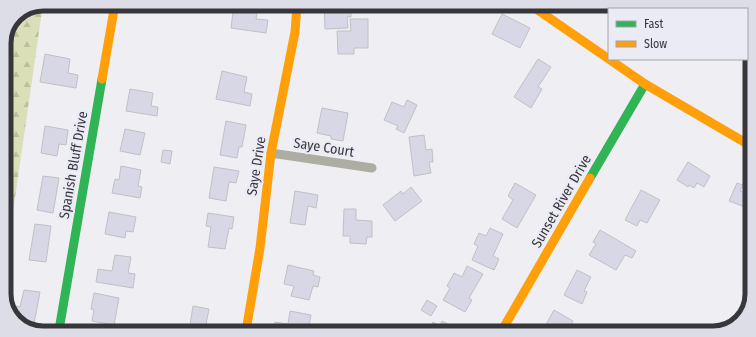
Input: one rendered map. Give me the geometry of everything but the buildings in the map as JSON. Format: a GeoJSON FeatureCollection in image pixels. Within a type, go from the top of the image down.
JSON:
{"type":"FeatureCollection","features":[{"type":"Feature","properties":{"kind":"street","name":"Spanish Bluff Drive"},"geometry":{"type":"LineString","coordinates":[[60,326],[114,11]]}},
{"type":"Feature","properties":{"kind":"street","name":"Saye Drive"},"geometry":{"type":"LineString","coordinates":[[247,326],[260,248],[264,199],[271,153],[295,32],[297,11]]}},
{"type":"Feature","properties":{"kind":"street"},"geometry":{"type":"LineString","coordinates":[[539,11],[608,58]]}},
{"type":"Feature","properties":{"kind":"street"},"geometry":{"type":"LineString","coordinates":[[611,60],[645,84],[745,142]]}},
{"type":"Feature","properties":{"kind":"street","name":"Sunset River Drive"},"geometry":{"type":"LineString","coordinates":[[504,326],[645,84]]}},
{"type":"Feature","properties":{"kind":"street","name":"Saye Court"},"geometry":{"type":"LineString","coordinates":[[271,153],[372,168]]}},
{"type":"Feature","properties":{"kind":"green space"},"geometry":{"type":"Polygon","coordinates":[[[42,11],[11,226],[11,40],[13,30],[20,20],[30,13],[42,11]]]}},
{"type":"Feature","properties":{"kind":"traffic: fast"},"geometry":{"type":"LineString","coordinates":[[60,326],[102,79]]}},
{"type":"Feature","properties":{"kind":"traffic: fast"},"geometry":{"type":"LineString","coordinates":[[590,178],[645,84]]}},
{"type":"Feature","properties":{"kind":"traffic: slow"},"geometry":{"type":"LineString","coordinates":[[102,79],[114,11]]}},
{"type":"Feature","properties":{"kind":"traffic: slow"},"geometry":{"type":"LineString","coordinates":[[247,326],[260,248],[271,153],[295,32],[297,11]]}},
{"type":"Feature","properties":{"kind":"traffic: slow"},"geometry":{"type":"LineString","coordinates":[[539,11],[608,58]]}},
{"type":"Feature","properties":{"kind":"traffic: slow"},"geometry":{"type":"LineString","coordinates":[[610,60],[645,84],[745,142]]}},
{"type":"Feature","properties":{"kind":"traffic: slow"},"geometry":{"type":"LineString","coordinates":[[504,326],[590,178]]}}]}
